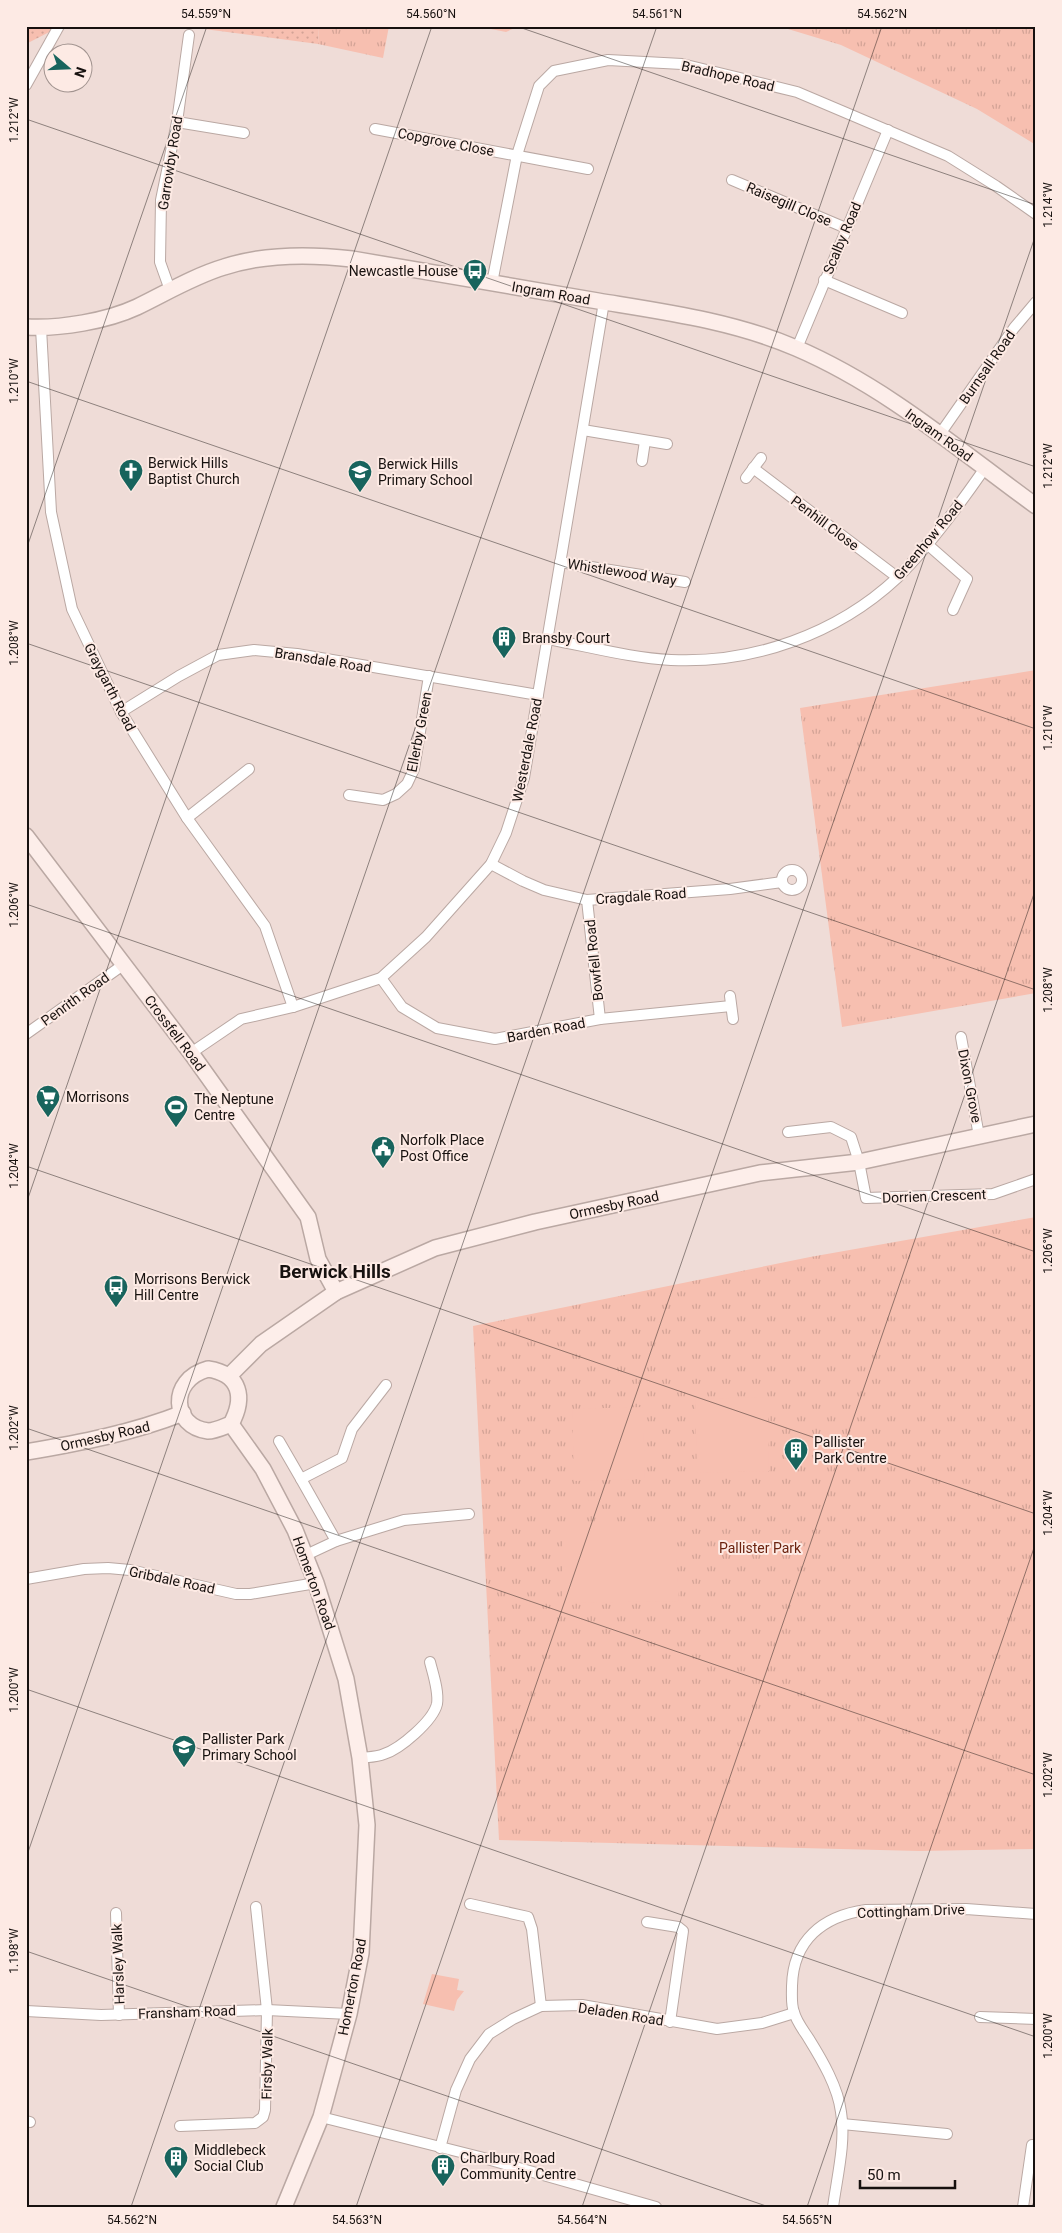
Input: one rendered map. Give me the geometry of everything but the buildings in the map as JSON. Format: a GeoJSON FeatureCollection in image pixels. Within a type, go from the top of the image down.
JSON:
{"type":"FeatureCollection","features":[{"type":"Feature","properties":{"kind":"street"},"geometry":{"type":"LineString","coordinates":[[26,85],[58,26]]}},
{"type":"Feature","properties":{"kind":"street","name":"Garrowby Road"},"geometry":{"type":"LineString","coordinates":[[170,290],[160,262],[161,200],[177,122],[189,35]]}},
{"type":"Feature","properties":{"kind":"street","name":"Bradhope Road"},"geometry":{"type":"LineString","coordinates":[[492,283],[517,155],[539,86],[554,71],[608,60],[682,64],[797,92],[948,156],[1036,214]]}},
{"type":"Feature","properties":{"kind":"street"},"geometry":{"type":"LineString","coordinates":[[177,122],[244,133]]}},
{"type":"Feature","properties":{"kind":"street","name":"Copgrove Close"},"geometry":{"type":"LineString","coordinates":[[375,128],[588,169]]}},
{"type":"Feature","properties":{"kind":"street","name":"Scalby Road"},"geometry":{"type":"LineString","coordinates":[[796,348],[888,130]]}},
{"type":"Feature","properties":{"kind":"street","name":"Raisegill Close"},"geometry":{"type":"LineString","coordinates":[[732,180],[846,228]]}},
{"type":"Feature","properties":{"kind":"street","name":"Ingram Road"},"geometry":{"type":"LineString","coordinates":[[34,328],[92,321],[136,308],[170,290],[224,266],[272,258],[314,255],[352,259],[604,302],[742,328],[796,348],[864,382],[940,434],[1036,506]]}},
{"type":"Feature","properties":{"kind":"street"},"geometry":{"type":"LineString","coordinates":[[824,280],[902,313]]}},
{"type":"Feature","properties":{"kind":"street","name":"Westerdale Road"},"geometry":{"type":"LineString","coordinates":[[191,1053],[241,1019],[293,1006],[381,978],[426,937],[491,864],[506,833],[522,787],[604,302]]}},
{"type":"Feature","properties":{"kind":"street","name":"Burnsall Road"},"geometry":{"type":"LineString","coordinates":[[940,434],[1014,328],[1036,302]]}},
{"type":"Feature","properties":{"kind":"street","name":"Graygarth Road"},"geometry":{"type":"LineString","coordinates":[[34,328],[51,512],[72,609],[121,712],[187,818],[265,926],[293,1006]]}},
{"type":"Feature","properties":{"kind":"street"},"geometry":{"type":"LineString","coordinates":[[583,430],[667,444]]}},
{"type":"Feature","properties":{"kind":"street"},"geometry":{"type":"LineString","coordinates":[[642,461],[645,441]]}},
{"type":"Feature","properties":{"kind":"street"},"geometry":{"type":"LineString","coordinates":[[746,478],[761,458]]}},
{"type":"Feature","properties":{"kind":"street","name":"Penhill Close"},"geometry":{"type":"LineString","coordinates":[[753,468],[898,577]]}},
{"type":"Feature","properties":{"kind":"street","name":"Greenhow Road"},"geometry":{"type":"LineString","coordinates":[[547,639],[647,658],[672,660],[715,659],[752,654],[787,644],[830,626],[868,602],[898,577],[927,544],[985,468]]}},
{"type":"Feature","properties":{"kind":"street"},"geometry":{"type":"LineString","coordinates":[[927,544],[967,579],[953,610]]}},
{"type":"Feature","properties":{"kind":"street","name":"Whistlewood Way"},"geometry":{"type":"LineString","coordinates":[[560,562],[685,582]]}},
{"type":"Feature","properties":{"kind":"street","name":"Bransdale Road"},"geometry":{"type":"LineString","coordinates":[[121,712],[179,676],[218,655],[254,650],[297,654],[538,695]]}},
{"type":"Feature","properties":{"kind":"street","name":"Ellerby Green"},"geometry":{"type":"LineString","coordinates":[[349,796],[383,800],[396,794],[407,784],[414,769],[429,676]]}},
{"type":"Feature","properties":{"kind":"street"},"geometry":{"type":"LineString","coordinates":[[187,818],[249,770]]}},
{"type":"Feature","properties":{"kind":"street","name":"Crossfell Road"},"geometry":{"type":"LineString","coordinates":[[26,836],[191,1053],[308,1218],[318,1260],[336,1292]]}},
{"type":"Feature","properties":{"kind":"street","name":"Cragdale Road"},"geometry":{"type":"LineString","coordinates":[[491,864],[544,890],[587,900],[730,889],[782,882]]}},
{"type":"Feature","properties":{"kind":"street","name":"Bowfell Road"},"geometry":{"type":"LineString","coordinates":[[587,900],[600,1019]]}},
{"type":"Feature","properties":{"kind":"street","name":"Penrith Road"},"geometry":{"type":"LineString","coordinates":[[27,1032],[123,964]]}},
{"type":"Feature","properties":{"kind":"street","name":"Barden Road"},"geometry":{"type":"LineString","coordinates":[[381,978],[402,1008],[437,1028],[495,1039],[600,1019],[731,1001],[733,1019]]}},
{"type":"Feature","properties":{"kind":"street","name":"Dixon Grove"},"geometry":{"type":"LineString","coordinates":[[960,1037],[979,1136]]}},
{"type":"Feature","properties":{"kind":"street","name":"Ormesby Road"},"geometry":{"type":"LineString","coordinates":[[229,1376],[261,1344],[336,1292],[435,1248],[526,1224],[760,1173],[859,1162],[1036,1124]]}},
{"type":"Feature","properties":{"kind":"street"},"geometry":{"type":"LineString","coordinates":[[788,1132],[831,1127],[850,1137],[859,1162]]}},
{"type":"Feature","properties":{"kind":"street","name":"Dorrien Crescent"},"geometry":{"type":"LineString","coordinates":[[859,1162],[866,1198],[993,1194],[1036,1179]]}},
{"type":"Feature","properties":{"kind":"street"},"geometry":{"type":"LineString","coordinates":[[218,1371],[229,1376],[237,1387],[240,1398],[239,1406],[230,1424],[208,1431],[195,1427],[182,1413],[179,1400],[182,1386],[196,1372],[218,1371]]}},
{"type":"Feature","properties":{"kind":"street"},"geometry":{"type":"LineString","coordinates":[[301,1479],[342,1458],[352,1429],[386,1386]]}},
{"type":"Feature","properties":{"kind":"street","name":"Ormesby Road"},"geometry":{"type":"LineString","coordinates":[[26,1452],[123,1433],[151,1426],[182,1413]]}},
{"type":"Feature","properties":{"kind":"street","name":"Homerton Road"},"geometry":{"type":"LineString","coordinates":[[230,1424],[263,1470],[306,1555],[316,1583],[346,1678],[360,1758],[367,1825],[366,1879],[361,1953],[349,2014],[321,2117],[284,2207]]}},
{"type":"Feature","properties":{"kind":"street"},"geometry":{"type":"LineString","coordinates":[[279,1441],[336,1541]]}},
{"type":"Feature","properties":{"kind":"street"},"geometry":{"type":"LineString","coordinates":[[306,1555],[336,1541],[404,1520],[469,1514]]}},
{"type":"Feature","properties":{"kind":"street","name":"Gribdale Road"},"geometry":{"type":"LineString","coordinates":[[26,1579],[84,1569],[108,1568],[139,1572],[236,1594],[250,1594],[316,1583]]}},
{"type":"Feature","properties":{"kind":"street"},"geometry":{"type":"LineString","coordinates":[[360,1758],[383,1755],[393,1750],[403,1744],[429,1719],[437,1703],[430,1662]]}},
{"type":"Feature","properties":{"kind":"street"},"geometry":{"type":"LineString","coordinates":[[470,1904],[528,1917],[532,1928],[540,2006]]}},
{"type":"Feature","properties":{"kind":"street","name":"Firsby Walk"},"geometry":{"type":"LineString","coordinates":[[180,2126],[248,2124],[254,2123],[263,2117],[267,2101],[267,2010],[256,1907]]}},
{"type":"Feature","properties":{"kind":"street","name":"Cottingham Drive"},"geometry":{"type":"LineString","coordinates":[[833,2207],[842,2124],[841,2110],[831,2081],[794,2013],[792,1972],[798,1952],[809,1936],[829,1921],[853,1912],[866,1910],[966,1909],[1036,1914]]}},
{"type":"Feature","properties":{"kind":"street","name":"Harsley Walk"},"geometry":{"type":"LineString","coordinates":[[116,1913],[120,2015]]}},
{"type":"Feature","properties":{"kind":"street"},"geometry":{"type":"LineString","coordinates":[[647,1922],[678,1927],[683,1931],[670,2022]]}},
{"type":"Feature","properties":{"kind":"street","name":"Deladen Road"},"geometry":{"type":"LineString","coordinates":[[440,2148],[456,2090],[470,2059],[489,2034],[513,2019],[540,2006],[582,2005],[717,2029],[762,2023],[794,2013]]}},
{"type":"Feature","properties":{"kind":"street","name":"Fransham Road"},"geometry":{"type":"LineString","coordinates":[[26,2011],[120,2015],[267,2010],[349,2014]]}},
{"type":"Feature","properties":{"kind":"street"},"geometry":{"type":"LineString","coordinates":[[980,2017],[1036,2019]]}},
{"type":"Feature","properties":{"kind":"street"},"geometry":{"type":"LineString","coordinates":[[321,2117],[480,2157],[656,2207]]}},
{"type":"Feature","properties":{"kind":"street"},"geometry":{"type":"LineString","coordinates":[[842,2124],[948,2134]]}},
{"type":"Feature","properties":{"kind":"street"},"geometry":{"type":"LineString","coordinates":[[1023,2207],[1032,2146]]}},
{"type":"Feature","properties":{"kind":"green space"},"geometry":{"type":"Polygon","coordinates":[[[26,26],[61,26],[26,44],[26,26]]]}},
{"type":"Feature","properties":{"kind":"green space"},"geometry":{"type":"Polygon","coordinates":[[[181,26],[319,26],[318,44],[181,26]]]}},
{"type":"Feature","properties":{"kind":"green space"},"geometry":{"type":"Polygon","coordinates":[[[319,26],[389,26],[383,58],[318,44],[319,26]]]}},
{"type":"Feature","properties":{"kind":"green space"},"geometry":{"type":"Polygon","coordinates":[[[476,26],[519,26],[506,32],[476,26]]]}},
{"type":"Feature","properties":{"kind":"green space"},"geometry":{"type":"Polygon","coordinates":[[[778,26],[1036,26],[1036,145],[977,109],[841,45],[778,26]]]}},
{"type":"Feature","properties":{"kind":"green space"},"geometry":{"type":"Polygon","coordinates":[[[1036,670],[1036,993],[842,1027],[800,708],[1036,670]]]}},
{"type":"Feature","properties":{"kind":"green space","name":"Pallister Park"},"geometry":{"type":"Polygon","coordinates":[[[1036,1217],[1036,1849],[919,1851],[499,1840],[473,1326],[810,1257],[1036,1217]]]}},
{"type":"Feature","properties":{"kind":"green space"},"geometry":{"type":"Polygon","coordinates":[[[768,1397],[769,1471],[697,1473],[695,1399],[768,1397]]]}},
{"type":"Feature","properties":{"kind":"green space"},"geometry":{"type":"Polygon","coordinates":[[[643,1407],[645,1479],[574,1481],[572,1409],[643,1407]]]}},
{"type":"Feature","properties":{"kind":"green space"},"geometry":{"type":"Polygon","coordinates":[[[562,1527],[675,1527],[679,1601],[562,1603],[562,1527]]]}},
{"type":"Feature","properties":{"kind":"green space"},"geometry":{"type":"Polygon","coordinates":[[[432,1974],[459,1979],[457,1990],[464,1991],[457,2000],[454,2011],[423,2004],[432,1974]]]}},
{"type":"Feature","properties":{"kind":"place","name":"Newcastle House"},"geometry":{"type":"Point","coordinates":[475,292]}},
{"type":"Feature","properties":{"kind":"place","name":"Berwick Hills Baptist Church"},"geometry":{"type":"Point","coordinates":[131,492]}},
{"type":"Feature","properties":{"kind":"place","name":"Berwick Hills Primary School"},"geometry":{"type":"Point","coordinates":[360,493]}},
{"type":"Feature","properties":{"kind":"place","name":"Bransby Court"},"geometry":{"type":"Point","coordinates":[504,659]}},
{"type":"Feature","properties":{"kind":"place","name":"Morrisons"},"geometry":{"type":"Point","coordinates":[48,1118]}},
{"type":"Feature","properties":{"kind":"place","name":"The Neptune Centre"},"geometry":{"type":"Point","coordinates":[176,1128]}},
{"type":"Feature","properties":{"kind":"place","name":"Norfolk Place Post Office"},"geometry":{"type":"Point","coordinates":[383,1169]}},
{"type":"Feature","properties":{"kind":"place","name":"Morrisons Berwick Hill Centre"},"geometry":{"type":"Point","coordinates":[116,1308]}},
{"type":"Feature","properties":{"kind":"place","name":"Pallister Park Centre"},"geometry":{"type":"Point","coordinates":[796,1471]}},
{"type":"Feature","properties":{"kind":"place","name":"Pallister Park Primary School"},"geometry":{"type":"Point","coordinates":[184,1768]}},
{"type":"Feature","properties":{"kind":"place","name":"Middlebeck Social Club"},"geometry":{"type":"Point","coordinates":[176,2179]}},
{"type":"Feature","properties":{"kind":"place","name":"Charlbury Road Community Centre"},"geometry":{"type":"Point","coordinates":[443,2187]}},
{"type":"Feature","properties":{"kind":"district","name":"Berwick Hills"},"geometry":{"type":"Point","coordinates":[335,1271]}}]}
